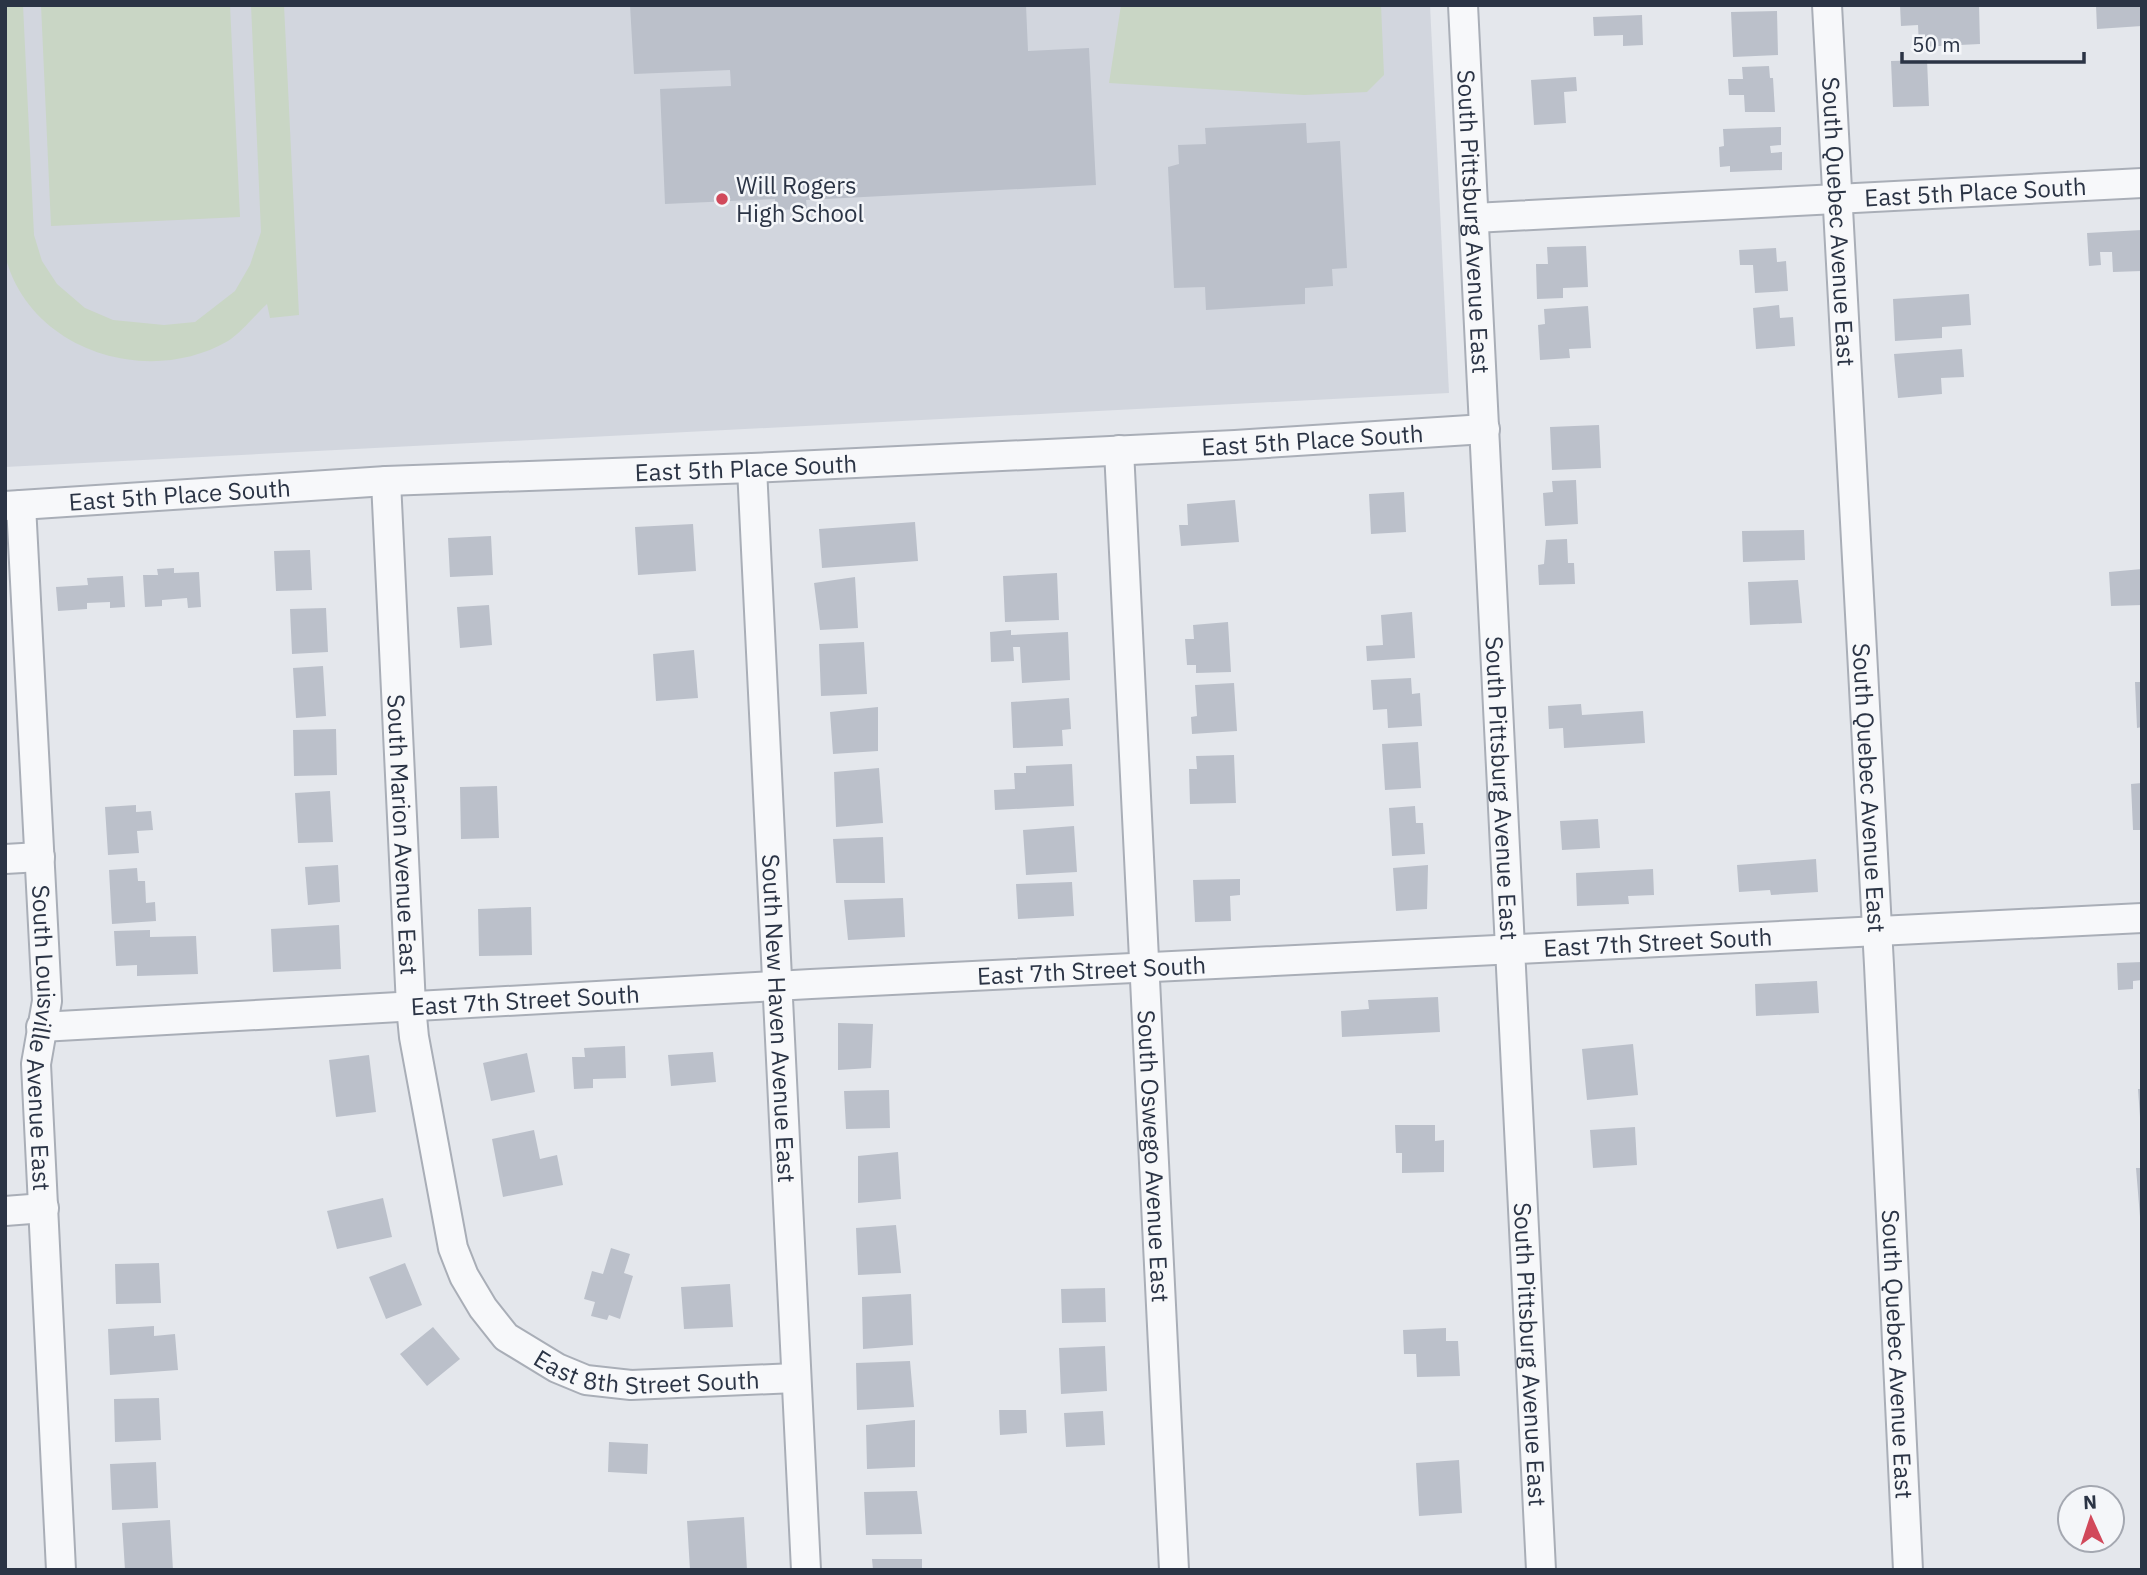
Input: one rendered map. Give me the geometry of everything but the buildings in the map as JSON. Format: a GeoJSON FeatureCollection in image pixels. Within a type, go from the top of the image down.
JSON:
{"type":"FeatureCollection","features":[{"type":"Feature","properties":{"kind":"street","name":"South Pittsburg Avenue East"},"geometry":{"type":"LineString","coordinates":[[1463,5],[1541,1570]]}},
{"type":"Feature","properties":{"kind":"street","name":"South Quebec Avenue East"},"geometry":{"type":"LineString","coordinates":[[1827,5],[1908,1570]]}},
{"type":"Feature","properties":{"kind":"street","name":"East 5th Place South"},"geometry":{"type":"LineString","coordinates":[[1474,218],[2142,183]]}},
{"type":"Feature","properties":{"kind":"street","name":"East 5th Place South"},"geometry":{"type":"LineString","coordinates":[[13,505],[386,481],[752,468],[1485,429]]}},
{"type":"Feature","properties":{"kind":"street","name":"South Oswego Avenue East"},"geometry":{"type":"LineString","coordinates":[[1119,450],[1174,1570]]}},
{"type":"Feature","properties":{"kind":"street","name":"South New Haven Avenue East"},"geometry":{"type":"LineString","coordinates":[[752,468],[806,1570]]}},
{"type":"Feature","properties":{"kind":"street","name":"South Marion Avenue East"},"geometry":{"type":"LineString","coordinates":[[386,481],[414,1037],[453,1248],[464,1276],[483,1308],[506,1337]]}},
{"type":"Feature","properties":{"kind":"street","name":"South Louisville Avenue East"},"geometry":{"type":"LineString","coordinates":[[13,505],[40,857],[47,1001],[36,1064],[61,1570]]}},
{"type":"Feature","properties":{"kind":"street"},"geometry":{"type":"LineString","coordinates":[[5,859],[40,857]]}},
{"type":"Feature","properties":{"kind":"street","name":"East 7th Street South"},"geometry":{"type":"LineString","coordinates":[[41,1027],[778,985],[2142,918]]}},
{"type":"Feature","properties":{"kind":"street"},"geometry":{"type":"LineString","coordinates":[[5,1210],[44,1208]]}},
{"type":"Feature","properties":{"kind":"street","name":"East 8th Street South"},"geometry":{"type":"LineString","coordinates":[[506,1337],[557,1368],[586,1380],[631,1385],[795,1378]]}},
{"type":"Feature","properties":{"kind":"shaded area","name":"Will Rogers High School"},"geometry":{"type":"Polygon","coordinates":[[[5,5],[1430,5],[1449,393],[5,467],[5,5]]]}},
{"type":"Feature","properties":{"kind":"green space"},"geometry":{"type":"Polygon","coordinates":[[[5,5],[23,5],[34,235],[42,261],[57,284],[85,308],[113,320],[164,325],[195,322],[235,291],[250,265],[261,232],[251,5],[284,5],[299,315],[270,318],[267,304],[228,341],[196,355],[162,361],[128,359],[95,351],[64,336],[38,315],[18,288],[5,255],[5,5]]]}},
{"type":"Feature","properties":{"kind":"green space"},"geometry":{"type":"Polygon","coordinates":[[[41,5],[230,5],[240,217],[51,226],[41,5]]]}},
{"type":"Feature","properties":{"kind":"green space"},"geometry":{"type":"Polygon","coordinates":[[[1121,5],[1381,5],[1384,75],[1367,92],[1304,95],[1109,83],[1121,5]]]}},
{"type":"Feature","properties":{"kind":"place","name":"Will Rogers High School"},"geometry":{"type":"Point","coordinates":[722,199]}}]}
